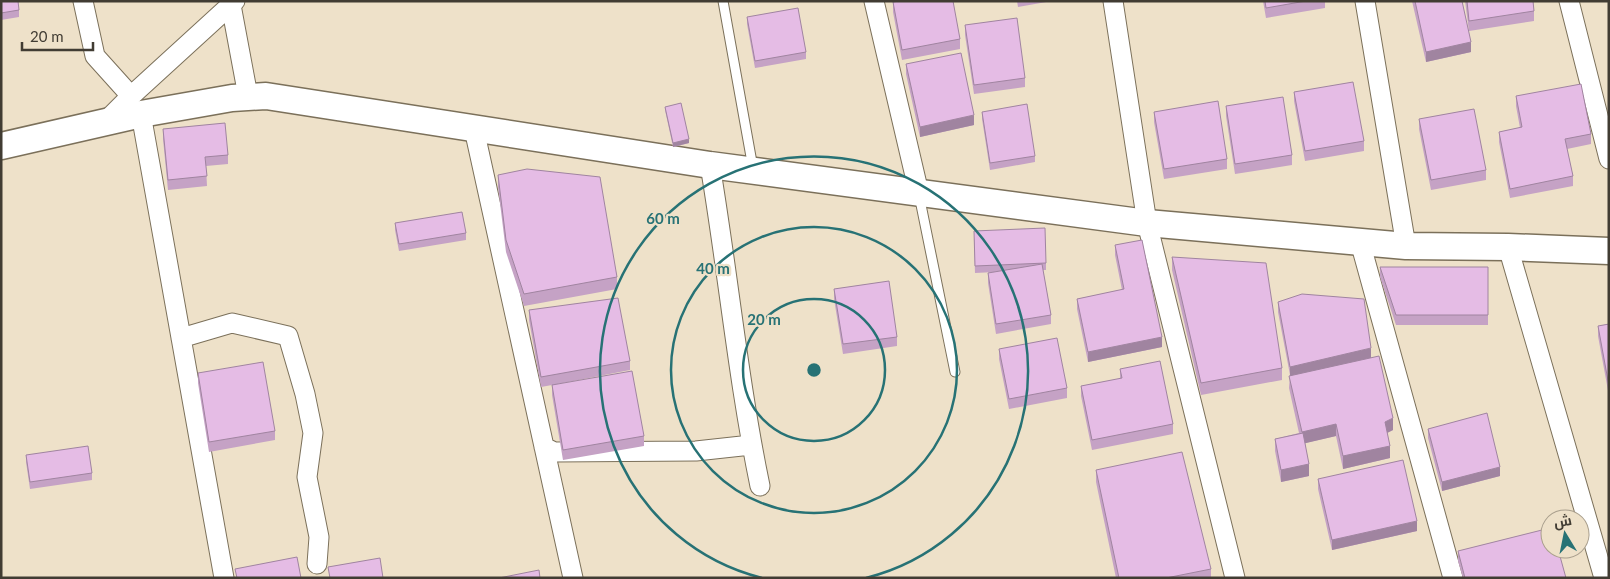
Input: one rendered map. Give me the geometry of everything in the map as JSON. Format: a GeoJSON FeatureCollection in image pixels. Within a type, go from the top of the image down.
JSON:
{"type":"FeatureCollection","features":[{"type":"Feature","properties":{"kind":"street"},"geometry":{"type":"LineString","coordinates":[[83,1],[95,56],[136,105],[182,338],[224,578]]}},
{"type":"Feature","properties":{"kind":"street"},"geometry":{"type":"LineString","coordinates":[[874,1],[919,193]]}},
{"type":"Feature","properties":{"kind":"street"},"geometry":{"type":"LineString","coordinates":[[1113,1],[1147,223],[1235,578]]}},
{"type":"Feature","properties":{"kind":"street"},"geometry":{"type":"LineString","coordinates":[[1365,1],[1406,246]]}},
{"type":"Feature","properties":{"kind":"street"},"geometry":{"type":"LineString","coordinates":[[1569,1],[1609,159]]}},
{"type":"Feature","properties":{"kind":"street"},"geometry":{"type":"LineString","coordinates":[[1,146],[106,121],[136,105],[233,3]]}},
{"type":"Feature","properties":{"kind":"street"},"geometry":{"type":"LineString","coordinates":[[233,3],[248,96]]}},
{"type":"Feature","properties":{"kind":"street"},"geometry":{"type":"LineString","coordinates":[[136,105],[266,96],[710,166],[1147,223],[1406,246],[1508,247],[1609,251]]}},
{"type":"Feature","properties":{"kind":"street"},"geometry":{"type":"LineString","coordinates":[[474,129],[573,578]]}},
{"type":"Feature","properties":{"kind":"street"},"geometry":{"type":"LineString","coordinates":[[710,166],[751,445],[760,486]]}},
{"type":"Feature","properties":{"kind":"street"},"geometry":{"type":"LineString","coordinates":[[1360,242],[1453,578]]}},
{"type":"Feature","properties":{"kind":"street"},"geometry":{"type":"LineString","coordinates":[[1508,247],[1604,578]]}},
{"type":"Feature","properties":{"kind":"street"},"geometry":{"type":"LineString","coordinates":[[182,338],[232,323],[288,336],[305,394],[313,433],[306,477],[319,537],[317,564]]}},
{"type":"Feature","properties":{"kind":"street"},"geometry":{"type":"LineString","coordinates":[[544,447],[554,452],[696,451],[751,445]]}},
{"type":"Feature","properties":{"kind":"lane"},"geometry":{"type":"LineString","coordinates":[[724,1],[753,171]]}},
{"type":"Feature","properties":{"kind":"lane"},"geometry":{"type":"LineString","coordinates":[[919,193],[956,372]]}},
{"type":"Feature","properties":{"kind":"building"},"geometry":{"type":"Polygon","coordinates":[[[1,1],[18,1],[19,10],[1,13],[1,1]]]}},
{"type":"Feature","properties":{"kind":"building"},"geometry":{"type":"Polygon","coordinates":[[[953,1],[960,39],[902,50],[893,2],[953,1]]]}},
{"type":"Feature","properties":{"kind":"building"},"geometry":{"type":"Polygon","coordinates":[[[1265,1],[1306,1],[1266,8],[1265,1]]]}},
{"type":"Feature","properties":{"kind":"building"},"geometry":{"type":"Polygon","coordinates":[[[1415,1],[1462,1],[1471,42],[1426,52],[1415,1]]]}},
{"type":"Feature","properties":{"kind":"building"},"geometry":{"type":"Polygon","coordinates":[[[1467,1],[1533,1],[1534,11],[1469,21],[1467,1]]]}},
{"type":"Feature","properties":{"kind":"building"},"geometry":{"type":"Polygon","coordinates":[[[798,8],[806,52],[755,61],[747,17],[798,8]]]}},
{"type":"Feature","properties":{"kind":"building"},"geometry":{"type":"Polygon","coordinates":[[[1017,18],[1025,78],[974,85],[965,25],[1017,18]]]}},
{"type":"Feature","properties":{"kind":"building"},"geometry":{"type":"Polygon","coordinates":[[[961,53],[974,115],[920,127],[906,64],[961,53]]]}},
{"type":"Feature","properties":{"kind":"building"},"geometry":{"type":"Polygon","coordinates":[[[1353,82],[1364,141],[1305,151],[1294,92],[1353,82]]]}},
{"type":"Feature","properties":{"kind":"building"},"geometry":{"type":"Polygon","coordinates":[[[1581,84],[1591,134],[1565,139],[1573,176],[1510,189],[1499,132],[1522,127],[1516,96],[1581,84]]]}},
{"type":"Feature","properties":{"kind":"building"},"geometry":{"type":"Polygon","coordinates":[[[1283,97],[1292,155],[1235,164],[1226,106],[1283,97]]]}},
{"type":"Feature","properties":{"kind":"building"},"geometry":{"type":"Polygon","coordinates":[[[1218,101],[1227,159],[1164,169],[1154,112],[1218,101]]]}},
{"type":"Feature","properties":{"kind":"building"},"geometry":{"type":"Polygon","coordinates":[[[681,103],[689,139],[673,143],[665,107],[681,103]]]}},
{"type":"Feature","properties":{"kind":"building"},"geometry":{"type":"Polygon","coordinates":[[[1027,104],[1035,156],[990,163],[982,112],[1027,104]]]}},
{"type":"Feature","properties":{"kind":"building"},"geometry":{"type":"Polygon","coordinates":[[[1474,109],[1486,170],[1431,180],[1419,119],[1474,109]]]}},
{"type":"Feature","properties":{"kind":"building"},"geometry":{"type":"Polygon","coordinates":[[[225,123],[228,155],[205,157],[207,176],[168,180],[163,129],[225,123]]]}},
{"type":"Feature","properties":{"kind":"building"},"geometry":{"type":"Polygon","coordinates":[[[527,169],[600,177],[617,277],[524,294],[506,240],[498,175],[527,169]]]}},
{"type":"Feature","properties":{"kind":"building"},"geometry":{"type":"Polygon","coordinates":[[[462,212],[466,233],[399,244],[395,223],[462,212]]]}},
{"type":"Feature","properties":{"kind":"building"},"geometry":{"type":"Polygon","coordinates":[[[1045,228],[1046,263],[975,266],[974,231],[1045,228]]]}},
{"type":"Feature","properties":{"kind":"building"},"geometry":{"type":"Polygon","coordinates":[[[1142,240],[1162,337],[1088,352],[1077,299],[1124,289],[1115,245],[1142,240]]]}},
{"type":"Feature","properties":{"kind":"building"},"geometry":{"type":"Polygon","coordinates":[[[1172,257],[1266,263],[1282,368],[1201,383],[1172,257]]]}},
{"type":"Feature","properties":{"kind":"building"},"geometry":{"type":"Polygon","coordinates":[[[1042,264],[1051,315],[996,324],[988,273],[1042,264]]]}},
{"type":"Feature","properties":{"kind":"building"},"geometry":{"type":"Polygon","coordinates":[[[1380,267],[1488,267],[1488,315],[1396,315],[1380,267]]]}},
{"type":"Feature","properties":{"kind":"building"},"geometry":{"type":"Polygon","coordinates":[[[889,281],[897,337],[843,344],[834,289],[889,281]]]}},
{"type":"Feature","properties":{"kind":"building"},"geometry":{"type":"Polygon","coordinates":[[[1302,294],[1364,299],[1371,348],[1290,367],[1278,302],[1302,294]]]}},
{"type":"Feature","properties":{"kind":"building"},"geometry":{"type":"Polygon","coordinates":[[[618,298],[630,361],[541,377],[529,310],[618,298]]]}},
{"type":"Feature","properties":{"kind":"building"},"geometry":{"type":"Polygon","coordinates":[[[1609,324],[1609,386],[1598,326],[1609,324]]]}},
{"type":"Feature","properties":{"kind":"building"},"geometry":{"type":"Polygon","coordinates":[[[1057,338],[1067,388],[1009,399],[999,349],[1057,338]]]}},
{"type":"Feature","properties":{"kind":"building"},"geometry":{"type":"Polygon","coordinates":[[[1379,356],[1393,418],[1385,422],[1390,446],[1343,456],[1336,424],[1302,432],[1289,376],[1379,356]]]}},
{"type":"Feature","properties":{"kind":"building"},"geometry":{"type":"Polygon","coordinates":[[[1160,361],[1173,424],[1092,440],[1081,386],[1122,378],[1120,369],[1160,361]]]}},
{"type":"Feature","properties":{"kind":"building"},"geometry":{"type":"Polygon","coordinates":[[[263,362],[275,431],[209,442],[198,373],[263,362]]]}},
{"type":"Feature","properties":{"kind":"building"},"geometry":{"type":"Polygon","coordinates":[[[632,371],[644,436],[563,450],[552,385],[632,371]]]}},
{"type":"Feature","properties":{"kind":"building"},"geometry":{"type":"Polygon","coordinates":[[[1487,413],[1500,467],[1442,482],[1428,429],[1487,413]]]}},
{"type":"Feature","properties":{"kind":"building"},"geometry":{"type":"Polygon","coordinates":[[[1303,433],[1309,464],[1281,470],[1275,439],[1303,433]]]}},
{"type":"Feature","properties":{"kind":"building"},"geometry":{"type":"Polygon","coordinates":[[[88,446],[92,473],[30,482],[26,455],[88,446]]]}},
{"type":"Feature","properties":{"kind":"building"},"geometry":{"type":"Polygon","coordinates":[[[1182,452],[1211,569],[1166,578],[1119,578],[1096,470],[1182,452]]]}},
{"type":"Feature","properties":{"kind":"building"},"geometry":{"type":"Polygon","coordinates":[[[1403,460],[1417,521],[1332,540],[1318,479],[1403,460]]]}},
{"type":"Feature","properties":{"kind":"building"},"geometry":{"type":"Polygon","coordinates":[[[1540,530],[1540,559],[1561,559],[1566,578],[1465,578],[1458,551],[1540,530]]]}},
{"type":"Feature","properties":{"kind":"building"},"geometry":{"type":"Polygon","coordinates":[[[297,557],[301,578],[237,578],[235,569],[297,557]]]}},
{"type":"Feature","properties":{"kind":"building"},"geometry":{"type":"Polygon","coordinates":[[[380,558],[383,578],[330,578],[328,567],[380,558]]]}},
{"type":"Feature","properties":{"kind":"building"},"geometry":{"type":"Polygon","coordinates":[[[539,570],[540,578],[499,578],[539,570]]]}}]}
